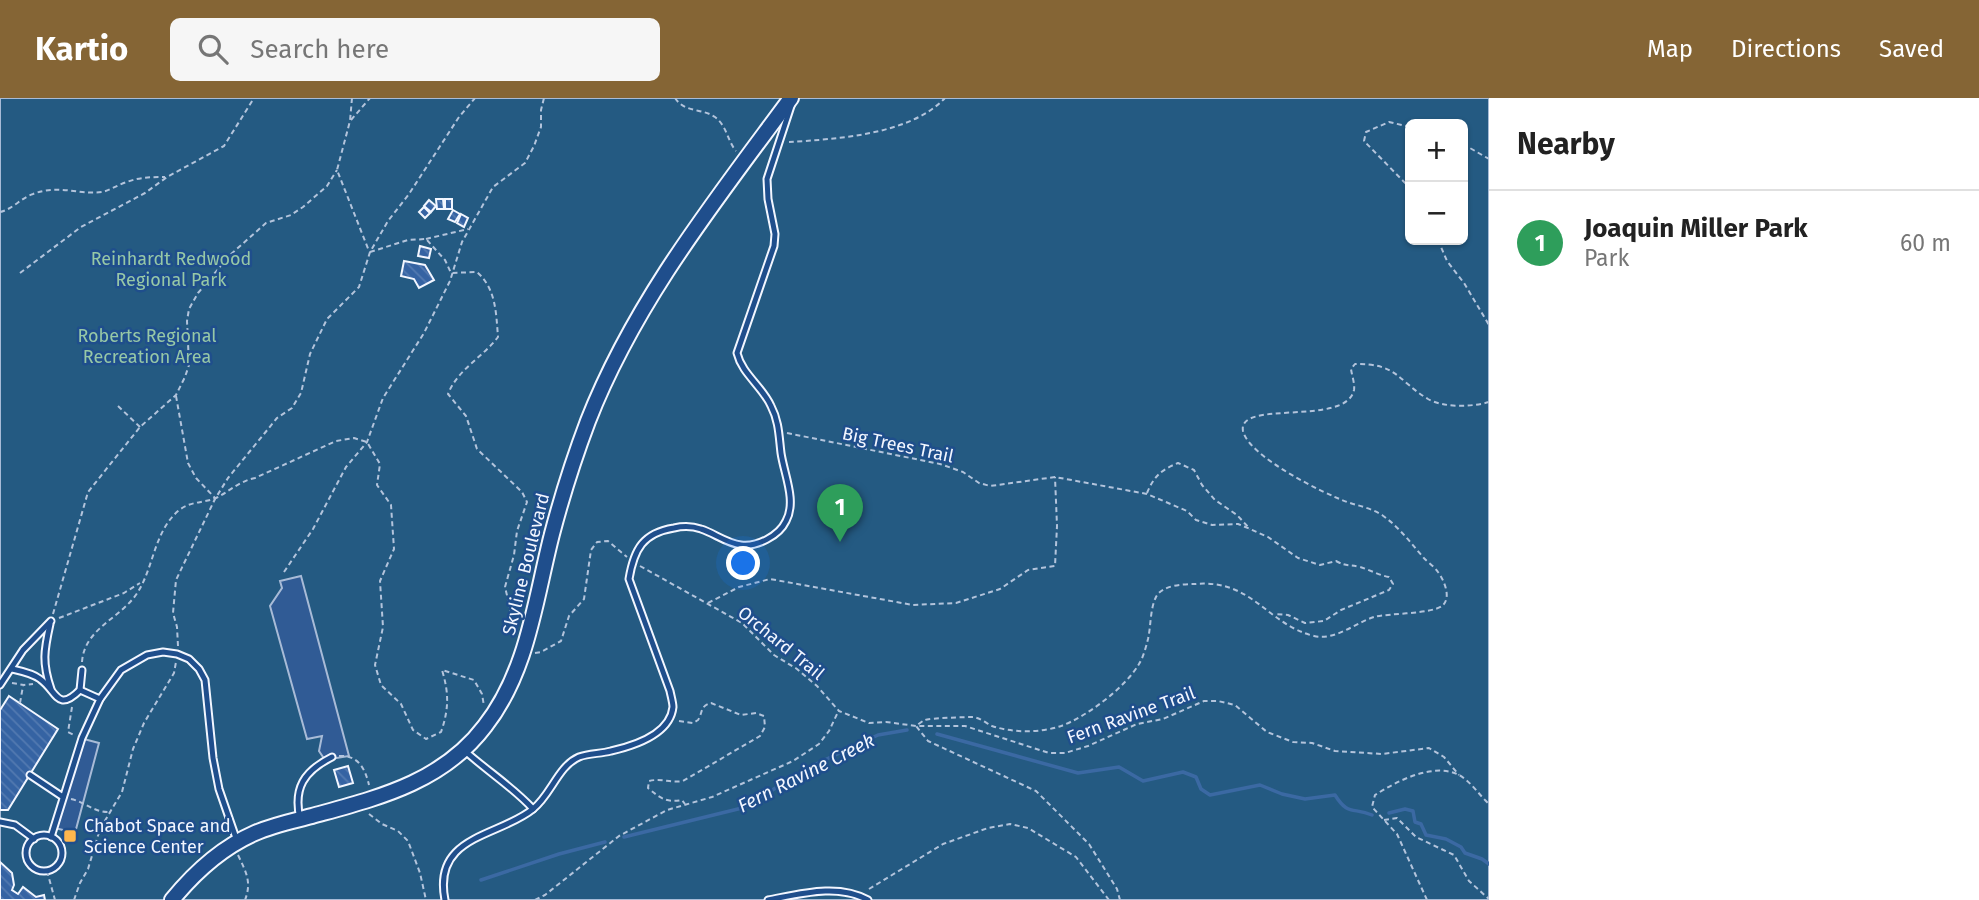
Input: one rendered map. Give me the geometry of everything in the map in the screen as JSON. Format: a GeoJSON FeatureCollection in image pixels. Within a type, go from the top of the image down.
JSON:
{"type":"FeatureCollection","features":[{"type":"Feature","properties":{"kind":"main road","name":"Skyline Boulevard"},"geometry":{"type":"LineString","coordinates":[[172,900],[201,869],[238,842],[262,830],[394,792],[432,774],[464,750],[488,723],[506,694],[522,655],[562,499],[602,386],[661,278],[792,98]]}},
{"type":"Feature","properties":{"kind":"lane"},"geometry":{"type":"LineString","coordinates":[[445,900],[444,878],[449,863],[466,842],[533,809],[548,794],[568,765],[577,758],[633,744],[660,731],[669,719],[673,707],[670,691],[629,579],[638,549],[649,536],[661,530],[697,527],[742,545],[756,543],[779,531],[788,519],[790,503],[780,431],[773,408],[761,388],[740,366],[737,353],[774,246],[775,234],[766,179],[792,98]]}},
{"type":"Feature","properties":{"kind":"lane"},"geometry":{"type":"LineString","coordinates":[[1,684],[23,650],[51,621]]}},
{"type":"Feature","properties":{"kind":"lane"},"geometry":{"type":"LineString","coordinates":[[51,621],[44,669],[57,698],[65,701],[71,699],[80,690],[82,670]]}},
{"type":"Feature","properties":{"kind":"lane"},"geometry":{"type":"LineString","coordinates":[[51,837],[82,738],[100,699],[121,670],[134,661],[163,652],[189,659],[199,668],[205,680],[219,789],[238,842]]}},
{"type":"Feature","properties":{"kind":"lane"},"geometry":{"type":"LineString","coordinates":[[12,668],[39,678],[52,690]]}},
{"type":"Feature","properties":{"kind":"lane"},"geometry":{"type":"LineString","coordinates":[[80,690],[100,699]]}},
{"type":"Feature","properties":{"kind":"lane"},"geometry":{"type":"LineString","coordinates":[[464,750],[488,772],[519,794],[533,809]]}},
{"type":"Feature","properties":{"kind":"lane"},"geometry":{"type":"LineString","coordinates":[[300,819],[297,796],[299,788],[305,777],[332,757]]}},
{"type":"Feature","properties":{"kind":"lane"},"geometry":{"type":"LineString","coordinates":[[30,775],[63,797]]}},
{"type":"Feature","properties":{"kind":"lane"},"geometry":{"type":"LineString","coordinates":[[0,822],[15,825],[34,839]]}},
{"type":"Feature","properties":{"kind":"lane"},"geometry":{"type":"LineString","coordinates":[[51,837],[59,843],[62,853],[56,866],[47,871],[37,870],[27,858],[27,847],[34,839],[51,837]]}},
{"type":"Feature","properties":{"kind":"lane"},"geometry":{"type":"LineString","coordinates":[[768,900],[834,891],[860,895],[868,900]]}},
{"type":"Feature","properties":{"kind":"path"},"geometry":{"type":"LineString","coordinates":[[20,272],[81,227],[224,146],[254,98]]}},
{"type":"Feature","properties":{"kind":"path"},"geometry":{"type":"LineString","coordinates":[[51,621],[88,492],[140,427],[176,395],[189,365],[187,321],[189,309],[198,293],[229,255],[266,223],[290,215],[327,186],[337,170],[350,121],[352,98]]}},
{"type":"Feature","properties":{"kind":"path"},"geometry":{"type":"LineString","coordinates":[[350,121],[370,98]]}},
{"type":"Feature","properties":{"kind":"path"},"geometry":{"type":"LineString","coordinates":[[74,900],[88,869],[100,829],[122,793],[133,749],[144,723],[174,673],[179,639],[173,613],[176,580],[215,499],[228,478],[264,434],[278,418],[292,408],[301,393],[310,354],[327,319],[359,287],[370,251],[388,221],[475,98]]}},
{"type":"Feature","properties":{"kind":"path"},"geometry":{"type":"LineString","coordinates":[[285,572],[313,529],[346,467],[367,442],[383,398],[424,333],[450,281],[469,229],[493,187],[525,163],[541,127],[544,98]]}},
{"type":"Feature","properties":{"kind":"path"},"geometry":{"type":"LineString","coordinates":[[675,98],[680,106],[716,118],[723,125],[731,145],[745,161]]}},
{"type":"Feature","properties":{"kind":"path"},"geometry":{"type":"LineString","coordinates":[[780,142],[863,136],[926,113],[944,98]]}},
{"type":"Feature","properties":{"kind":"path"},"geometry":{"type":"LineString","coordinates":[[1405,126],[1389,122],[1366,132],[1364,141],[1405,183]]}},
{"type":"Feature","properties":{"kind":"path"},"geometry":{"type":"LineString","coordinates":[[1468,147],[1489,159]]}},
{"type":"Feature","properties":{"kind":"path"},"geometry":{"type":"LineString","coordinates":[[337,170],[370,251]]}},
{"type":"Feature","properties":{"kind":"path"},"geometry":{"type":"LineString","coordinates":[[0,212],[8,210],[30,194],[53,188],[105,192],[147,176],[167,177]]}},
{"type":"Feature","properties":{"kind":"path"},"geometry":{"type":"LineString","coordinates":[[370,251],[408,240],[426,239],[469,229]]}},
{"type":"Feature","properties":{"kind":"path"},"geometry":{"type":"LineString","coordinates":[[426,239],[445,260],[451,273]]}},
{"type":"Feature","properties":{"kind":"path"},"geometry":{"type":"LineString","coordinates":[[1440,245],[1447,261],[1465,283],[1489,325]]}},
{"type":"Feature","properties":{"kind":"path"},"geometry":{"type":"LineString","coordinates":[[451,273],[477,272],[486,280],[494,297],[498,337],[454,379],[449,394],[466,416],[477,449],[522,492],[527,502],[517,531],[505,587],[516,632]]}},
{"type":"Feature","properties":{"kind":"path"},"geometry":{"type":"LineString","coordinates":[[1120,900],[1117,889],[1089,844],[1036,791],[929,741],[916,726],[926,719],[975,717],[992,726],[1018,732],[1057,728],[1079,719],[1099,705],[1140,664],[1148,640],[1156,596],[1166,588],[1197,583],[1244,592],[1296,630],[1317,637],[1336,635],[1372,617],[1434,609],[1443,605],[1447,599],[1446,587],[1438,572],[1403,533],[1370,509],[1331,495],[1268,461],[1244,433],[1243,426],[1248,420],[1281,412],[1328,410],[1342,405],[1351,397],[1355,387],[1350,369],[1355,364],[1370,364],[1388,369],[1430,400],[1444,404],[1469,405],[1489,402]]}},
{"type":"Feature","properties":{"kind":"path"},"geometry":{"type":"LineString","coordinates":[[176,395],[188,463],[196,478],[215,499]]}},
{"type":"Feature","properties":{"kind":"path"},"geometry":{"type":"LineString","coordinates":[[118,406],[140,427]]}},
{"type":"Feature","properties":{"kind":"path","name":"Big Trees Trail"},"geometry":{"type":"LineString","coordinates":[[780,431],[940,464],[990,486],[1055,477],[1147,494],[1187,510],[1196,520],[1212,525],[1238,524],[1250,529],[1268,537],[1298,558],[1320,565],[1336,561],[1346,567],[1360,567],[1389,577],[1393,584],[1389,590],[1341,610],[1324,621],[1305,623],[1287,615],[1273,614]]}},
{"type":"Feature","properties":{"kind":"path"},"geometry":{"type":"LineString","coordinates":[[82,670],[83,654],[93,634],[132,600],[160,535],[177,512],[194,501],[215,499],[243,481],[256,478],[336,440],[354,438],[367,442],[380,464],[377,485],[391,505],[394,549],[380,581],[383,627],[375,665],[381,685],[401,704],[413,730],[426,739],[441,732],[448,713],[448,691],[442,670],[474,680],[482,694],[488,723]]}},
{"type":"Feature","properties":{"kind":"path"},"geometry":{"type":"LineString","coordinates":[[1147,494],[1153,479],[1178,463],[1195,470],[1202,485],[1215,500],[1237,515],[1250,529]]}},
{"type":"Feature","properties":{"kind":"path"},"geometry":{"type":"LineString","coordinates":[[706,603],[738,587],[770,579],[913,605],[956,603],[1000,589],[1028,570],[1055,566],[1058,526],[1055,477]]}},
{"type":"Feature","properties":{"kind":"path","name":"Orchard Trail"},"geometry":{"type":"LineString","coordinates":[[522,655],[541,652],[561,641],[569,616],[583,598],[587,587],[591,550],[597,542],[608,541],[632,562],[742,623],[774,655],[817,686],[839,711],[869,723],[916,726]]}},
{"type":"Feature","properties":{"kind":"path"},"geometry":{"type":"LineString","coordinates":[[51,621],[124,593],[142,582]]}},
{"type":"Feature","properties":{"kind":"path"},"geometry":{"type":"LineString","coordinates":[[1,684],[32,685],[39,678]]}},
{"type":"Feature","properties":{"kind":"path"},"geometry":{"type":"LineString","coordinates":[[20,703],[24,685]]}},
{"type":"Feature","properties":{"kind":"path"},"geometry":{"type":"LineString","coordinates":[[71,699],[68,732],[82,738]]}},
{"type":"Feature","properties":{"kind":"path","name":"Fern Ravine Trail"},"geometry":{"type":"LineString","coordinates":[[916,726],[965,726],[1049,752],[1065,753],[1137,723],[1163,719],[1204,701],[1218,701],[1235,705],[1267,733],[1293,742],[1312,743],[1335,751],[1371,753],[1429,748],[1444,757],[1489,804]]}},
{"type":"Feature","properties":{"kind":"path"},"geometry":{"type":"LineString","coordinates":[[669,719],[693,723],[698,720],[705,705],[711,703],[741,715],[756,713],[764,716],[765,727],[760,736],[724,759],[683,781],[649,781],[648,788],[661,799],[669,802],[682,800],[686,805]]}},
{"type":"Feature","properties":{"kind":"path"},"geometry":{"type":"LineString","coordinates":[[535,900],[545,895],[620,835],[667,810],[725,792],[793,761],[819,744],[839,711]]}},
{"type":"Feature","properties":{"kind":"path"},"geometry":{"type":"LineString","coordinates":[[332,757],[349,755],[362,765],[369,787]]}},
{"type":"Feature","properties":{"kind":"path"},"geometry":{"type":"LineString","coordinates":[[1427,900],[1405,849],[1396,834],[1372,807],[1375,795],[1424,773],[1441,770],[1459,775]]}},
{"type":"Feature","properties":{"kind":"path"},"geometry":{"type":"LineString","coordinates":[[63,797],[81,801],[101,813],[111,811]]}},
{"type":"Feature","properties":{"kind":"path"},"geometry":{"type":"LineString","coordinates":[[362,816],[370,814],[382,824],[398,831],[408,841],[421,873],[426,900]]}},
{"type":"Feature","properties":{"kind":"path"},"geometry":{"type":"LineString","coordinates":[[1382,820],[1397,818],[1416,837],[1454,855],[1469,881],[1489,899]]}},
{"type":"Feature","properties":{"kind":"path"},"geometry":{"type":"LineString","coordinates":[[860,895],[943,844],[988,828],[1010,824],[1028,828],[1076,856],[1109,900]]}},
{"type":"Feature","properties":{"kind":"path"},"geometry":{"type":"LineString","coordinates":[[238,842],[238,855],[248,876],[250,888],[245,900]]}},
{"type":"Feature","properties":{"kind":"path"},"geometry":{"type":"LineString","coordinates":[[47,871],[55,900]]}},
{"type":"Feature","properties":{"kind":"green space"},"geometry":{"type":"Polygon","coordinates":[[[0,98],[1489,98],[1489,900],[0,900],[0,98]]]}},
{"type":"Feature","properties":{"kind":"shaded area"},"geometry":{"type":"Polygon","coordinates":[[[301,576],[349,756],[325,760],[319,751],[322,736],[307,739],[270,606],[282,588],[280,581],[301,576]]]}},
{"type":"Feature","properties":{"kind":"shaded area"},"geometry":{"type":"Polygon","coordinates":[[[80,738],[99,743],[75,833],[55,828],[80,738]]]}},
{"type":"Feature","properties":{"kind":"building"},"geometry":{"type":"Polygon","coordinates":[[[436,199],[443,199],[444,209],[437,209],[436,199]]]}},
{"type":"Feature","properties":{"kind":"building"},"geometry":{"type":"Polygon","coordinates":[[[445,199],[452,199],[452,209],[445,209],[445,199]]]}},
{"type":"Feature","properties":{"kind":"building"},"geometry":{"type":"Polygon","coordinates":[[[429,200],[436,206],[431,212],[424,206],[429,200]]]}},
{"type":"Feature","properties":{"kind":"building"},"geometry":{"type":"Polygon","coordinates":[[[424,207],[430,213],[425,218],[419,212],[424,207]]]}},
{"type":"Feature","properties":{"kind":"building"},"geometry":{"type":"Polygon","coordinates":[[[453,210],[460,214],[455,222],[448,219],[453,210]]]}},
{"type":"Feature","properties":{"kind":"building"},"geometry":{"type":"Polygon","coordinates":[[[461,214],[468,218],[464,227],[457,223],[461,214]]]}},
{"type":"Feature","properties":{"kind":"building"},"geometry":{"type":"Polygon","coordinates":[[[420,246],[431,249],[429,258],[418,256],[420,246]]]}},
{"type":"Feature","properties":{"kind":"building"},"geometry":{"type":"Polygon","coordinates":[[[404,261],[425,265],[434,280],[419,288],[414,279],[401,276],[404,261]]]}},
{"type":"Feature","properties":{"kind":"building"},"geometry":{"type":"Polygon","coordinates":[[[9,696],[58,729],[8,810],[0,810],[0,710],[9,696]]]}},
{"type":"Feature","properties":{"kind":"building"},"geometry":{"type":"Polygon","coordinates":[[[348,766],[353,783],[339,787],[334,770],[348,766]]]}},
{"type":"Feature","properties":{"kind":"building"},"geometry":{"type":"Polygon","coordinates":[[[0,862],[12,873],[12,890],[18,894],[23,887],[36,897],[44,895],[45,900],[0,900],[0,862]]]}},
{"type":"Feature","properties":{"kind":"waterway","name":"Fern Ravine Creek"},"geometry":{"type":"LineString","coordinates":[[624,837],[742,808],[816,764],[878,735],[907,730]]}},
{"type":"Feature","properties":{"kind":"waterway","name":"Fern Ravine Creek"},"geometry":{"type":"LineString","coordinates":[[937,734],[1078,773],[1119,767],[1143,781],[1183,772],[1196,777],[1201,789],[1210,795],[1260,785],[1305,799],[1335,795],[1347,808],[1372,815]]}},
{"type":"Feature","properties":{"kind":"waterway","name":"Fern Ravine Creek"},"geometry":{"type":"LineString","coordinates":[[1389,813],[1405,809],[1413,811],[1415,822],[1421,824],[1426,835],[1446,839],[1461,847],[1465,853],[1489,864]]}},
{"type":"Feature","properties":{"kind":"waterway","name":"Fern Ravine Creek"},"geometry":{"type":"LineString","coordinates":[[481,880],[605,842]]}},
{"type":"Feature","properties":{"kind":"place","name":"Joaquin Miller Park"},"geometry":{"type":"Point","coordinates":[840,542]}},
{"type":"Feature","properties":{"kind":"place","name":"Chabot Space and Science Center"},"geometry":{"type":"Point","coordinates":[70,836]}},
{"type":"Feature","properties":{"kind":"park label","name":"Reinhardt Redwood Regional Park"},"geometry":{"type":"Point","coordinates":[171,269]}},
{"type":"Feature","properties":{"kind":"park label","name":"Roberts Regional Recreation Area"},"geometry":{"type":"Point","coordinates":[147,346]}}]}
